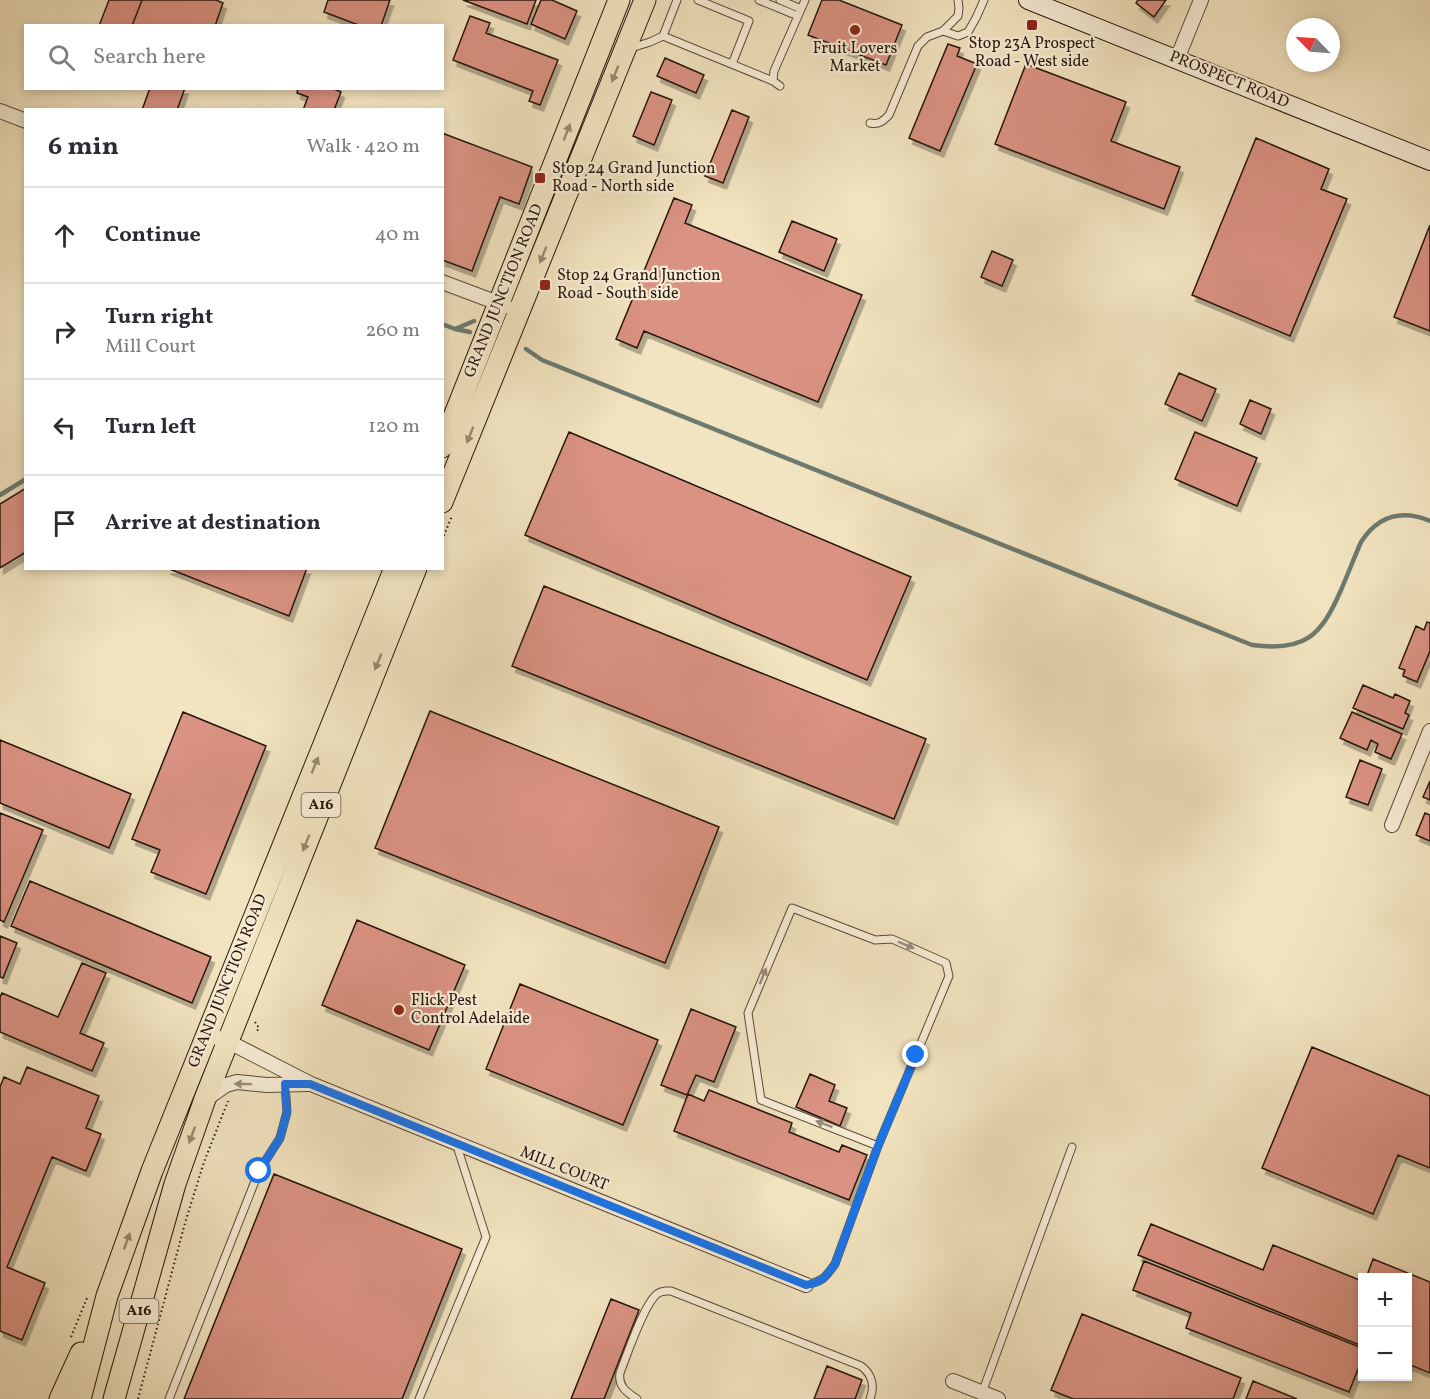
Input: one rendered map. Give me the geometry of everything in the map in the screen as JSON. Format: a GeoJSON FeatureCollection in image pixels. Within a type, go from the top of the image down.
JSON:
{"type":"FeatureCollection","features":[{"type":"Feature","properties":{"kind":"highway","name":"GRAND JUNCTION ROAD"},"geometry":{"type":"LineString","coordinates":[[444,442],[619,0]]}},
{"type":"Feature","properties":{"kind":"highway","name":"GRAND JUNCTION ROAD"},"geometry":{"type":"LineString","coordinates":[[444,497],[645,0]]}},
{"type":"Feature","properties":{"kind":"highway","name":"GRAND JUNCTION ROAD"},"geometry":{"type":"LineString","coordinates":[[115,1399],[175,1184],[381,629],[395,570]]}},
{"type":"Feature","properties":{"kind":"highway","name":"GRAND JUNCTION ROAD"},"geometry":{"type":"LineString","coordinates":[[80,1399],[107,1296],[152,1171],[206,1034],[381,629],[415,570]]}},
{"type":"Feature","properties":{"kind":"highway"},"geometry":{"type":"LineString","coordinates":[[60,1399],[107,1296]]}},
{"type":"Feature","properties":{"kind":"main road","name":"PROSPECT ROAD"},"geometry":{"type":"LineString","coordinates":[[1028,0],[1430,161]]}},
{"type":"Feature","properties":{"kind":"street"},"geometry":{"type":"LineString","coordinates":[[1177,59],[1201,0]]}},
{"type":"Feature","properties":{"kind":"street"},"geometry":{"type":"LineString","coordinates":[[0,111],[24,120]]}},
{"type":"Feature","properties":{"kind":"street"},"geometry":{"type":"LineString","coordinates":[[444,283],[520,311]]}},
{"type":"Feature","properties":{"kind":"street"},"geometry":{"type":"LineString","coordinates":[[1392,825],[1430,732]]}},
{"type":"Feature","properties":{"kind":"street","name":"MILL COURT"},"geometry":{"type":"LineString","coordinates":[[206,1034],[227,1041],[310,1084],[806,1285]]}},
{"type":"Feature","properties":{"kind":"street","name":"MILL COURT"},"geometry":{"type":"LineString","coordinates":[[205,1100],[226,1085],[237,1082],[267,1085],[310,1084]]}},
{"type":"Feature","properties":{"kind":"street"},"geometry":{"type":"LineString","coordinates":[[953,1381],[998,1399]]}},
{"type":"Feature","properties":{"kind":"lane"},"geometry":{"type":"LineString","coordinates":[[625,50],[663,36],[677,0]]}},
{"type":"Feature","properties":{"kind":"lane"},"geometry":{"type":"LineString","coordinates":[[698,0],[749,21],[732,64]]}},
{"type":"Feature","properties":{"kind":"lane"},"geometry":{"type":"LineString","coordinates":[[720,9],[724,0]]}},
{"type":"Feature","properties":{"kind":"lane"},"geometry":{"type":"LineString","coordinates":[[759,0],[799,12]]}},
{"type":"Feature","properties":{"kind":"lane"},"geometry":{"type":"LineString","coordinates":[[780,0],[799,12]]}},
{"type":"Feature","properties":{"kind":"lane"},"geometry":{"type":"LineString","coordinates":[[663,36],[776,83],[774,71],[805,0]]}},
{"type":"Feature","properties":{"kind":"lane"},"geometry":{"type":"LineString","coordinates":[[870,123],[881,123],[889,115],[918,46],[927,37],[943,31],[958,16],[958,0]]}},
{"type":"Feature","properties":{"kind":"lane"},"geometry":{"type":"LineString","coordinates":[[943,31],[958,36],[968,32],[984,0]]}},
{"type":"Feature","properties":{"kind":"lane"},"geometry":{"type":"LineString","coordinates":[[806,1285],[817,1283],[825,1278],[835,1264],[878,1146],[949,976],[946,963],[892,939],[875,940],[792,908],[748,1013],[761,1100],[878,1146]]}},
{"type":"Feature","properties":{"kind":"lane"},"geometry":{"type":"LineString","coordinates":[[169,1399],[259,1171],[280,1138],[287,1112],[285,1084]]}},
{"type":"Feature","properties":{"kind":"lane"},"geometry":{"type":"LineString","coordinates":[[419,1399],[486,1237],[456,1143]]}},
{"type":"Feature","properties":{"kind":"lane"},"geometry":{"type":"LineString","coordinates":[[982,1393],[1072,1147]]}},
{"type":"Feature","properties":{"kind":"lane"},"geometry":{"type":"LineString","coordinates":[[637,1399],[626,1392],[621,1385],[620,1373],[648,1306],[658,1293],[671,1291],[861,1366],[866,1369],[872,1380],[870,1399]]}},
{"type":"Feature","properties":{"kind":"path"},"geometry":{"type":"LineString","coordinates":[[138,1399],[201,1172],[230,1098]]}},
{"type":"Feature","properties":{"kind":"building"},"geometry":{"type":"Polygon","coordinates":[[[109,0],[142,0],[133,24],[100,24],[109,0]]]}},
{"type":"Feature","properties":{"kind":"building"},"geometry":{"type":"Polygon","coordinates":[[[142,0],[216,0],[223,3],[216,24],[133,24],[142,0]]]}},
{"type":"Feature","properties":{"kind":"building"},"geometry":{"type":"Polygon","coordinates":[[[328,0],[390,0],[382,24],[356,24],[324,12],[328,0]]]}},
{"type":"Feature","properties":{"kind":"building"},"geometry":{"type":"Polygon","coordinates":[[[463,0],[536,0],[527,24],[463,0]]]}},
{"type":"Feature","properties":{"kind":"building"},"geometry":{"type":"Polygon","coordinates":[[[541,0],[552,0],[577,11],[565,39],[531,24],[541,0]]]}},
{"type":"Feature","properties":{"kind":"building","name":"Fruit Lovers Market"},"geometry":{"type":"Polygon","coordinates":[[[822,0],[839,0],[902,25],[886,65],[808,35],[822,0]]]}},
{"type":"Feature","properties":{"kind":"building"},"geometry":{"type":"Polygon","coordinates":[[[1138,0],[1166,0],[1154,17],[1136,3],[1138,0]]]}},
{"type":"Feature","properties":{"kind":"building"},"geometry":{"type":"Polygon","coordinates":[[[470,16],[490,23],[486,33],[558,60],[540,105],[529,101],[533,91],[453,60],[470,16]]]}},
{"type":"Feature","properties":{"kind":"building"},"geometry":{"type":"Polygon","coordinates":[[[948,44],[960,48],[957,56],[977,64],[940,151],[909,138],[948,44]]]}},
{"type":"Feature","properties":{"kind":"building"},"geometry":{"type":"Polygon","coordinates":[[[665,58],[704,75],[696,93],[657,76],[665,58]]]}},
{"type":"Feature","properties":{"kind":"building"},"geometry":{"type":"Polygon","coordinates":[[[1026,64],[1126,102],[1111,141],[1180,167],[1164,209],[995,144],[1026,64]]]}},
{"type":"Feature","properties":{"kind":"building"},"geometry":{"type":"Polygon","coordinates":[[[149,90],[184,90],[178,108],[143,108],[149,90]]]}},
{"type":"Feature","properties":{"kind":"building"},"geometry":{"type":"Polygon","coordinates":[[[298,90],[341,92],[335,108],[304,108],[308,97],[297,93],[298,90]]]}},
{"type":"Feature","properties":{"kind":"building"},"geometry":{"type":"Polygon","coordinates":[[[651,92],[672,100],[654,145],[633,136],[651,92]]]}},
{"type":"Feature","properties":{"kind":"building"},"geometry":{"type":"Polygon","coordinates":[[[732,110],[749,117],[723,183],[705,176],[732,110]]]}},
{"type":"Feature","properties":{"kind":"building"},"geometry":{"type":"Polygon","coordinates":[[[444,134],[532,167],[519,204],[500,197],[472,271],[444,261],[444,134]]]}},
{"type":"Feature","properties":{"kind":"building"},"geometry":{"type":"Polygon","coordinates":[[[1256,138],[1329,169],[1321,189],[1347,199],[1290,336],[1192,295],[1256,138]]]}},
{"type":"Feature","properties":{"kind":"building"},"geometry":{"type":"Polygon","coordinates":[[[674,198],[692,205],[685,223],[862,295],[818,402],[644,331],[637,348],[616,339],[674,198]]]}},
{"type":"Feature","properties":{"kind":"building"},"geometry":{"type":"Polygon","coordinates":[[[792,221],[837,239],[824,271],[779,252],[792,221]]]}},
{"type":"Feature","properties":{"kind":"building"},"geometry":{"type":"Polygon","coordinates":[[[1430,225],[1430,331],[1394,317],[1430,225]]]}},
{"type":"Feature","properties":{"kind":"building"},"geometry":{"type":"Polygon","coordinates":[[[992,251],[1013,260],[1002,286],[981,277],[992,251]]]}},
{"type":"Feature","properties":{"kind":"building"},"geometry":{"type":"Polygon","coordinates":[[[1179,373],[1216,389],[1202,421],[1165,404],[1179,373]]]}},
{"type":"Feature","properties":{"kind":"building"},"geometry":{"type":"Polygon","coordinates":[[[1250,400],[1271,409],[1261,434],[1240,424],[1250,400]]]}},
{"type":"Feature","properties":{"kind":"building"},"geometry":{"type":"Polygon","coordinates":[[[569,432],[911,577],[867,680],[525,535],[569,432]]]}},
{"type":"Feature","properties":{"kind":"building"},"geometry":{"type":"Polygon","coordinates":[[[1195,432],[1257,458],[1237,506],[1175,479],[1195,432]]]}},
{"type":"Feature","properties":{"kind":"building"},"geometry":{"type":"Polygon","coordinates":[[[24,489],[24,553],[0,568],[0,504],[24,489]]]}},
{"type":"Feature","properties":{"kind":"building"},"geometry":{"type":"Polygon","coordinates":[[[172,570],[306,570],[289,616],[172,570]]]}},
{"type":"Feature","properties":{"kind":"building"},"geometry":{"type":"Polygon","coordinates":[[[544,586],[926,739],[894,819],[512,666],[544,586]]]}},
{"type":"Feature","properties":{"kind":"building"},"geometry":{"type":"Polygon","coordinates":[[[1427,622],[1430,623],[1430,651],[1417,682],[1403,676],[1405,670],[1399,668],[1416,626],[1424,630],[1427,622]]]}},
{"type":"Feature","properties":{"kind":"building"},"geometry":{"type":"Polygon","coordinates":[[[1363,685],[1393,698],[1395,694],[1410,701],[1405,713],[1409,715],[1403,729],[1353,708],[1363,685]]]}},
{"type":"Feature","properties":{"kind":"building"},"geometry":{"type":"Polygon","coordinates":[[[430,711],[719,827],[665,963],[375,848],[430,711]]]}},
{"type":"Feature","properties":{"kind":"building"},"geometry":{"type":"Polygon","coordinates":[[[183,712],[266,746],[206,894],[151,872],[160,850],[132,839],[183,712]]]}},
{"type":"Feature","properties":{"kind":"building"},"geometry":{"type":"Polygon","coordinates":[[[1352,712],[1402,734],[1391,759],[1375,752],[1378,744],[1371,740],[1367,750],[1340,738],[1352,712]]]}},
{"type":"Feature","properties":{"kind":"building"},"geometry":{"type":"Polygon","coordinates":[[[0,740],[131,794],[109,848],[0,803],[0,740]]]}},
{"type":"Feature","properties":{"kind":"building"},"geometry":{"type":"Polygon","coordinates":[[[1360,760],[1382,769],[1368,805],[1346,797],[1360,760]]]}},
{"type":"Feature","properties":{"kind":"building"},"geometry":{"type":"Polygon","coordinates":[[[1430,781],[1430,800],[1423,797],[1430,781]]]}},
{"type":"Feature","properties":{"kind":"building"},"geometry":{"type":"Polygon","coordinates":[[[0,813],[43,830],[4,922],[0,920],[0,813]]]}},
{"type":"Feature","properties":{"kind":"building"},"geometry":{"type":"Polygon","coordinates":[[[1425,813],[1430,815],[1430,841],[1416,835],[1425,813]]]}},
{"type":"Feature","properties":{"kind":"building"},"geometry":{"type":"Polygon","coordinates":[[[30,881],[211,957],[192,1003],[11,926],[30,881]]]}},
{"type":"Feature","properties":{"kind":"building"},"geometry":{"type":"Polygon","coordinates":[[[357,920],[465,965],[429,1050],[322,1005],[357,920]]]}},
{"type":"Feature","properties":{"kind":"building"},"geometry":{"type":"Polygon","coordinates":[[[0,936],[17,943],[3,978],[0,977],[0,936]]]}},
{"type":"Feature","properties":{"kind":"building"},"geometry":{"type":"Polygon","coordinates":[[[82,963],[106,973],[80,1033],[104,1043],[92,1071],[0,1032],[2,993],[58,1017],[82,963]]]}},
{"type":"Feature","properties":{"kind":"building"},"geometry":{"type":"Polygon","coordinates":[[[520,984],[658,1040],[623,1125],[486,1069],[520,984]]]}},
{"type":"Feature","properties":{"kind":"building"},"geometry":{"type":"Polygon","coordinates":[[[691,1009],[736,1027],[714,1082],[696,1075],[687,1095],[661,1085],[691,1009]]]}},
{"type":"Feature","properties":{"kind":"building"},"geometry":{"type":"Polygon","coordinates":[[[1312,1047],[1430,1096],[1430,1168],[1398,1155],[1373,1214],[1262,1168],[1312,1047]]]}},
{"type":"Feature","properties":{"kind":"building"},"geometry":{"type":"Polygon","coordinates":[[[27,1067],[99,1096],[86,1128],[101,1134],[86,1171],[52,1157],[7,1267],[45,1283],[22,1340],[0,1331],[0,1087],[4,1077],[20,1084],[27,1067]]]}},
{"type":"Feature","properties":{"kind":"building"},"geometry":{"type":"Polygon","coordinates":[[[810,1074],[835,1085],[829,1101],[847,1108],[840,1126],[796,1107],[810,1074]]]}},
{"type":"Feature","properties":{"kind":"building"},"geometry":{"type":"Polygon","coordinates":[[[709,1090],[792,1123],[789,1132],[839,1152],[842,1145],[867,1155],[849,1200],[674,1131],[688,1094],[704,1101],[709,1090]]]}},
{"type":"Feature","properties":{"kind":"building"},"geometry":{"type":"Polygon","coordinates":[[[274,1174],[462,1249],[402,1399],[184,1399],[274,1174]]]}},
{"type":"Feature","properties":{"kind":"building"},"geometry":{"type":"Polygon","coordinates":[[[1151,1224],[1263,1270],[1273,1245],[1358,1279],[1358,1344],[1138,1255],[1151,1224]]]}},
{"type":"Feature","properties":{"kind":"building"},"geometry":{"type":"Polygon","coordinates":[[[1373,1259],[1408,1273],[1368,1273],[1373,1259]]]}},
{"type":"Feature","properties":{"kind":"building"},"geometry":{"type":"Polygon","coordinates":[[[1144,1261],[1358,1346],[1358,1369],[1349,1392],[1186,1328],[1191,1313],[1133,1290],[1144,1261]]]}},
{"type":"Feature","properties":{"kind":"building"},"geometry":{"type":"Polygon","coordinates":[[[1412,1275],[1430,1282],[1430,1373],[1412,1366],[1412,1275]]]}},
{"type":"Feature","properties":{"kind":"building"},"geometry":{"type":"Polygon","coordinates":[[[611,1299],[639,1310],[604,1399],[571,1399],[611,1299]]]}},
{"type":"Feature","properties":{"kind":"building"},"geometry":{"type":"Polygon","coordinates":[[[1082,1314],[1241,1378],[1233,1399],[1073,1399],[1051,1390],[1082,1314]]]}},
{"type":"Feature","properties":{"kind":"building"},"geometry":{"type":"Polygon","coordinates":[[[827,1366],[862,1380],[855,1399],[814,1399],[827,1366]]]}},
{"type":"Feature","properties":{"kind":"building"},"geometry":{"type":"Polygon","coordinates":[[[1253,1381],[1297,1399],[1246,1399],[1253,1381]]]}},
{"type":"Feature","properties":{"kind":"waterway"},"geometry":{"type":"LineString","coordinates":[[455,329],[474,321]]}},
{"type":"Feature","properties":{"kind":"waterway"},"geometry":{"type":"LineString","coordinates":[[444,325],[470,332]]}},
{"type":"Feature","properties":{"kind":"waterway"},"geometry":{"type":"LineString","coordinates":[[526,349],[542,360],[1252,645],[1270,647],[1298,643],[1318,629],[1334,606],[1361,542],[1375,526],[1391,517],[1400,516],[1419,517],[1430,521]]}},
{"type":"Feature","properties":{"kind":"waterway"},"geometry":{"type":"LineString","coordinates":[[0,495],[24,480]]}},
{"type":"Feature","properties":{"kind":"place","name":"Stop 23A Prospect Road - West side"},"geometry":{"type":"Point","coordinates":[1032,25]}},
{"type":"Feature","properties":{"kind":"place","name":"Fruit Lovers Market"},"geometry":{"type":"Point","coordinates":[855,30]}},
{"type":"Feature","properties":{"kind":"place","name":"Stop 24 Grand Junction Road - North side"},"geometry":{"type":"Point","coordinates":[540,178]}},
{"type":"Feature","properties":{"kind":"place","name":"Stop 24 Grand Junction Road - South side"},"geometry":{"type":"Point","coordinates":[545,285]}},
{"type":"Feature","properties":{"kind":"place","name":"Flick Pest Control Adelaide"},"geometry":{"type":"Point","coordinates":[399,1010]}},
{"type":"Feature","properties":{"kind":"route"},"geometry":{"type":"LineString","coordinates":[[259,1171],[280,1138],[287,1112],[285,1084],[310,1084],[806,1285],[817,1283],[825,1278],[835,1264],[878,1146],[916,1055]]}}]}
